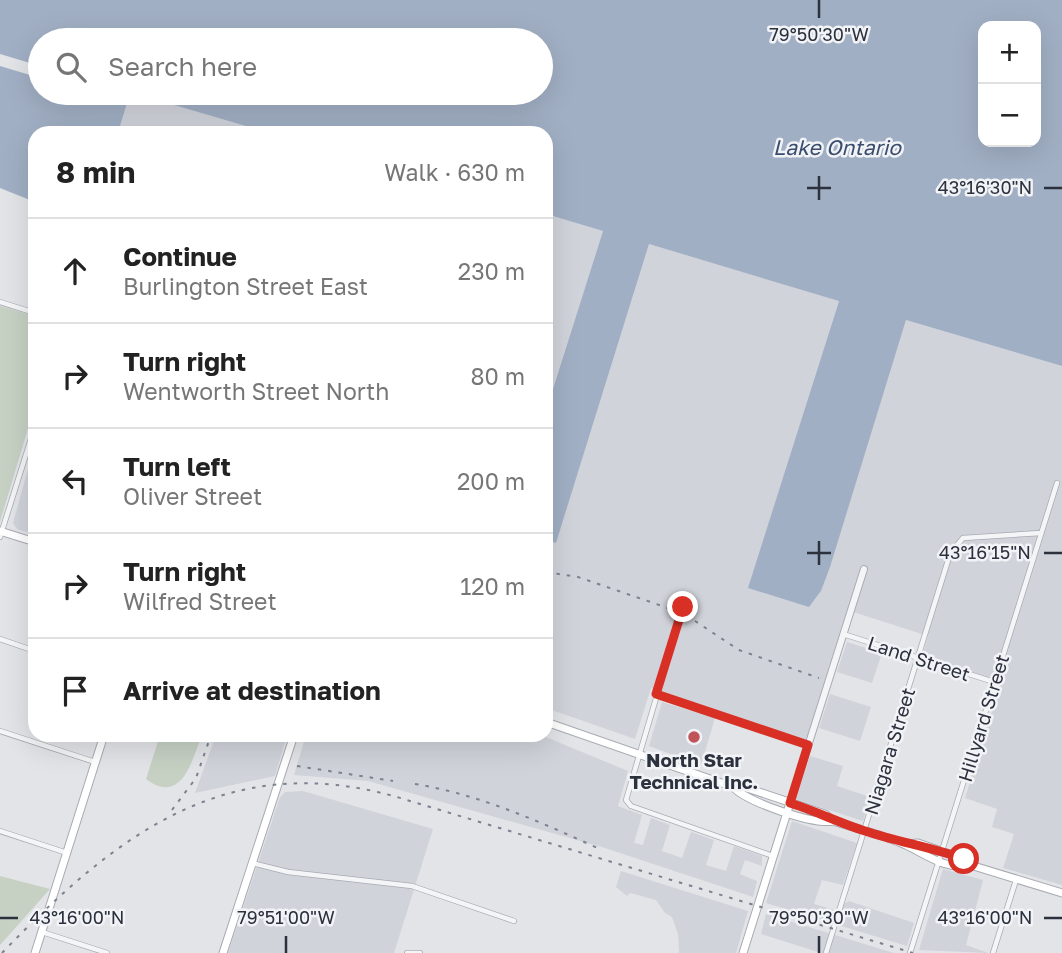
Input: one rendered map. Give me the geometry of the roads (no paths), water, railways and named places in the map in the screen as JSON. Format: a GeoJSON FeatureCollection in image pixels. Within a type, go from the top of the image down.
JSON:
{"type":"FeatureCollection","features":[{"type":"Feature","properties":{"kind":"main road"},"geometry":{"type":"LineString","coordinates":[[1,533],[28,540]]}},
{"type":"Feature","properties":{"kind":"main road"},"geometry":{"type":"LineString","coordinates":[[553,725],[733,787],[744,787],[825,814],[833,821],[904,844],[939,860],[960,867],[967,864]]}},
{"type":"Feature","properties":{"kind":"main road"},"geometry":{"type":"LineString","coordinates":[[35,953],[102,742]]}},
{"type":"Feature","properties":{"kind":"main road"},"geometry":{"type":"LineString","coordinates":[[223,953],[292,742]]}},
{"type":"Feature","properties":{"kind":"main road"},"geometry":{"type":"LineString","coordinates":[[733,787],[741,795],[822,823],[833,821]]}},
{"type":"Feature","properties":{"kind":"main road"},"geometry":{"type":"LineString","coordinates":[[743,953],[790,803]]}},
{"type":"Feature","properties":{"kind":"main road"},"geometry":{"type":"LineString","coordinates":[[904,844],[918,843],[964,859],[967,864],[1062,893]]}},
{"type":"Feature","properties":{"kind":"street"},"geometry":{"type":"LineString","coordinates":[[0,302],[28,311]]}},
{"type":"Feature","properties":{"kind":"street"},"geometry":{"type":"LineString","coordinates":[[1,533],[28,448]]}},
{"type":"Feature","properties":{"kind":"street","name":"Hillyard Street"},"geometry":{"type":"LineString","coordinates":[[910,953],[1057,483]]}},
{"type":"Feature","properties":{"kind":"street","name":"Niagara Street"},"geometry":{"type":"LineString","coordinates":[[826,953],[953,549],[963,538],[1041,533]]}},
{"type":"Feature","properties":{"kind":"street"},"geometry":{"type":"LineString","coordinates":[[790,803],[864,569]]}},
{"type":"Feature","properties":{"kind":"street"},"geometry":{"type":"LineString","coordinates":[[683,607],[625,796],[627,804],[773,856]]}},
{"type":"Feature","properties":{"kind":"street","name":"Land Street"},"geometry":{"type":"LineString","coordinates":[[843,634],[994,682]]}},
{"type":"Feature","properties":{"kind":"street"},"geometry":{"type":"LineString","coordinates":[[0,639],[28,648]]}},
{"type":"Feature","properties":{"kind":"street"},"geometry":{"type":"LineString","coordinates":[[656,694],[808,745]]}},
{"type":"Feature","properties":{"kind":"street"},"geometry":{"type":"LineString","coordinates":[[0,731],[28,740]]}},
{"type":"Feature","properties":{"kind":"street"},"geometry":{"type":"LineString","coordinates":[[34,742],[95,762]]}},
{"type":"Feature","properties":{"kind":"street"},"geometry":{"type":"LineString","coordinates":[[0,831],[67,853]]}},
{"type":"Feature","properties":{"kind":"street"},"geometry":{"type":"LineString","coordinates":[[251,862],[290,873],[412,886],[514,921]]}},
{"type":"Feature","properties":{"kind":"street"},"geometry":{"type":"LineString","coordinates":[[993,953],[1016,880]]}},
{"type":"Feature","properties":{"kind":"street"},"geometry":{"type":"LineString","coordinates":[[42,932],[107,953]]}},
{"type":"Feature","properties":{"kind":"street"},"geometry":{"type":"LineString","coordinates":[[407,953],[420,953]]}},
{"type":"Feature","properties":{"kind":"water","name":"Lake Ontario"},"geometry":{"type":"Polygon","coordinates":[[[0,0],[1062,0],[1062,366],[906,320],[830,567],[821,591],[809,607],[748,588],[839,301],[649,244],[556,543],[553,542],[553,389],[603,231],[553,216],[553,126],[246,126],[174,105],[553,105],[553,28],[28,28],[28,62],[0,54],[0,0]]]}},
{"type":"Feature","properties":{"kind":"water"},"geometry":{"type":"Polygon","coordinates":[[[0,66],[28,74],[28,105],[126,105],[120,126],[28,126],[28,199],[0,188],[0,66]]]}},
{"type":"Feature","properties":{"kind":"railway"},"geometry":{"type":"LineString","coordinates":[[553,573],[578,577],[665,607],[695,621],[739,650],[819,678]]}},
{"type":"Feature","properties":{"kind":"railway"},"geometry":{"type":"LineString","coordinates":[[172,810],[196,778],[209,742]]}},
{"type":"Feature","properties":{"kind":"railway"},"geometry":{"type":"LineString","coordinates":[[297,766],[393,781]]}},
{"type":"Feature","properties":{"kind":"railway"},"geometry":{"type":"LineString","coordinates":[[2,953],[87,873],[131,840],[177,813],[226,794],[278,784],[335,785],[397,797],[913,953]]}},
{"type":"Feature","properties":{"kind":"railway"},"geometry":{"type":"LineString","coordinates":[[415,784],[487,802],[602,850]]}},
{"type":"Feature","properties":{"kind":"place","name":"North Star Technical Inc."},"geometry":{"type":"Point","coordinates":[694,737]}}]}
